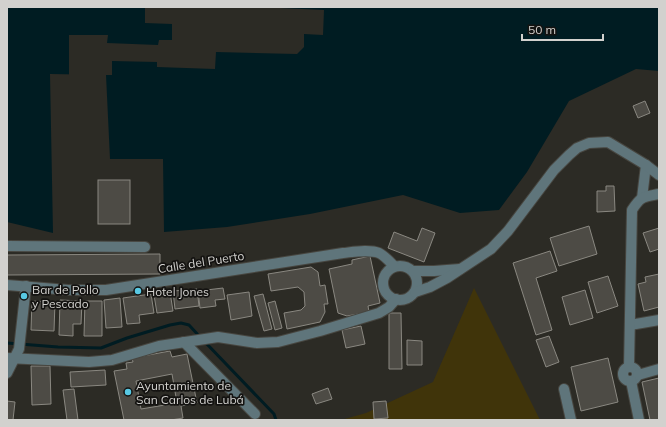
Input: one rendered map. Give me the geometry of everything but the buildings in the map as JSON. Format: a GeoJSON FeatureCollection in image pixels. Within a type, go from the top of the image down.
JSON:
{"type":"FeatureCollection","features":[{"type":"Feature","properties":{"kind":"street"},"geometry":{"type":"LineString","coordinates":[[415,292],[417,286],[416,275],[409,268],[399,265],[389,269],[384,278],[384,289],[396,299],[401,300],[411,296],[415,292],[430,287],[462,269],[492,249],[508,231],[554,170],[577,148],[589,143],[608,142],[659,174]]}},
{"type":"Feature","properties":{"kind":"street"},"geometry":{"type":"LineString","coordinates":[[642,198],[646,165]]}},
{"type":"Feature","properties":{"kind":"street"},"geometry":{"type":"LineString","coordinates":[[659,194],[642,198],[632,210],[629,367],[624,370],[623,377],[628,381],[659,369]]}},
{"type":"Feature","properties":{"kind":"street"},"geometry":{"type":"LineString","coordinates":[[7,246],[145,247]]}},
{"type":"Feature","properties":{"kind":"street","name":"Calle del Puerto"},"geometry":{"type":"LineString","coordinates":[[7,285],[68,290],[106,290],[335,254],[364,251],[379,254],[394,266]]}},
{"type":"Feature","properties":{"kind":"street"},"geometry":{"type":"LineString","coordinates":[[412,271],[462,269]]}},
{"type":"Feature","properties":{"kind":"street"},"geometry":{"type":"LineString","coordinates":[[7,373],[11,359],[19,349],[26,286]]}},
{"type":"Feature","properties":{"kind":"street"},"geometry":{"type":"LineString","coordinates":[[11,359],[68,362],[112,360],[159,346],[218,337],[257,343],[278,342],[379,313],[389,307],[396,299]]}},
{"type":"Feature","properties":{"kind":"street"},"geometry":{"type":"LineString","coordinates":[[630,325],[659,320]]}},
{"type":"Feature","properties":{"kind":"street"},"geometry":{"type":"LineString","coordinates":[[188,341],[255,414]]}},
{"type":"Feature","properties":{"kind":"street"},"geometry":{"type":"LineString","coordinates":[[635,378],[639,420]]}},
{"type":"Feature","properties":{"kind":"street"},"geometry":{"type":"LineString","coordinates":[[564,389],[571,420]]}},
{"type":"Feature","properties":{"kind":"shaded area"},"geometry":{"type":"Polygon","coordinates":[[[474,288],[540,420],[341,420],[366,413],[433,382],[474,288]]]}},
{"type":"Feature","properties":{"kind":"water"},"geometry":{"type":"Polygon","coordinates":[[[7,7],[659,7],[659,71],[636,69],[569,101],[527,172],[499,210],[460,213],[403,195],[310,214],[227,227],[164,232],[163,159],[110,159],[106,75],[50,74],[53,233],[7,222],[7,7]]]}},
{"type":"Feature","properties":{"kind":"pier"},"geometry":{"type":"Polygon","coordinates":[[[145,7],[258,7],[324,10],[323,35],[304,34],[304,47],[297,54],[216,52],[215,69],[157,67],[157,62],[112,61],[112,75],[69,75],[69,35],[108,35],[107,43],[158,45],[159,40],[172,40],[172,24],[145,23],[145,7]]]}},
{"type":"Feature","properties":{"kind":"waterway"},"geometry":{"type":"LineString","coordinates":[[7,343],[58,347],[101,348],[127,338],[181,323],[189,325],[200,337]]}},
{"type":"Feature","properties":{"kind":"waterway"},"geometry":{"type":"LineString","coordinates":[[205,342],[274,414],[276,420]]}},
{"type":"Feature","properties":{"kind":"place","name":"Hotel Jones"},"geometry":{"type":"Point","coordinates":[138,291]}},
{"type":"Feature","properties":{"kind":"place","name":"Bar de Pollo y Pescado"},"geometry":{"type":"Point","coordinates":[24,296]}},
{"type":"Feature","properties":{"kind":"place","name":"Ayuntamiento de San Carlos de Lubá"},"geometry":{"type":"Point","coordinates":[128,392]}}]}
